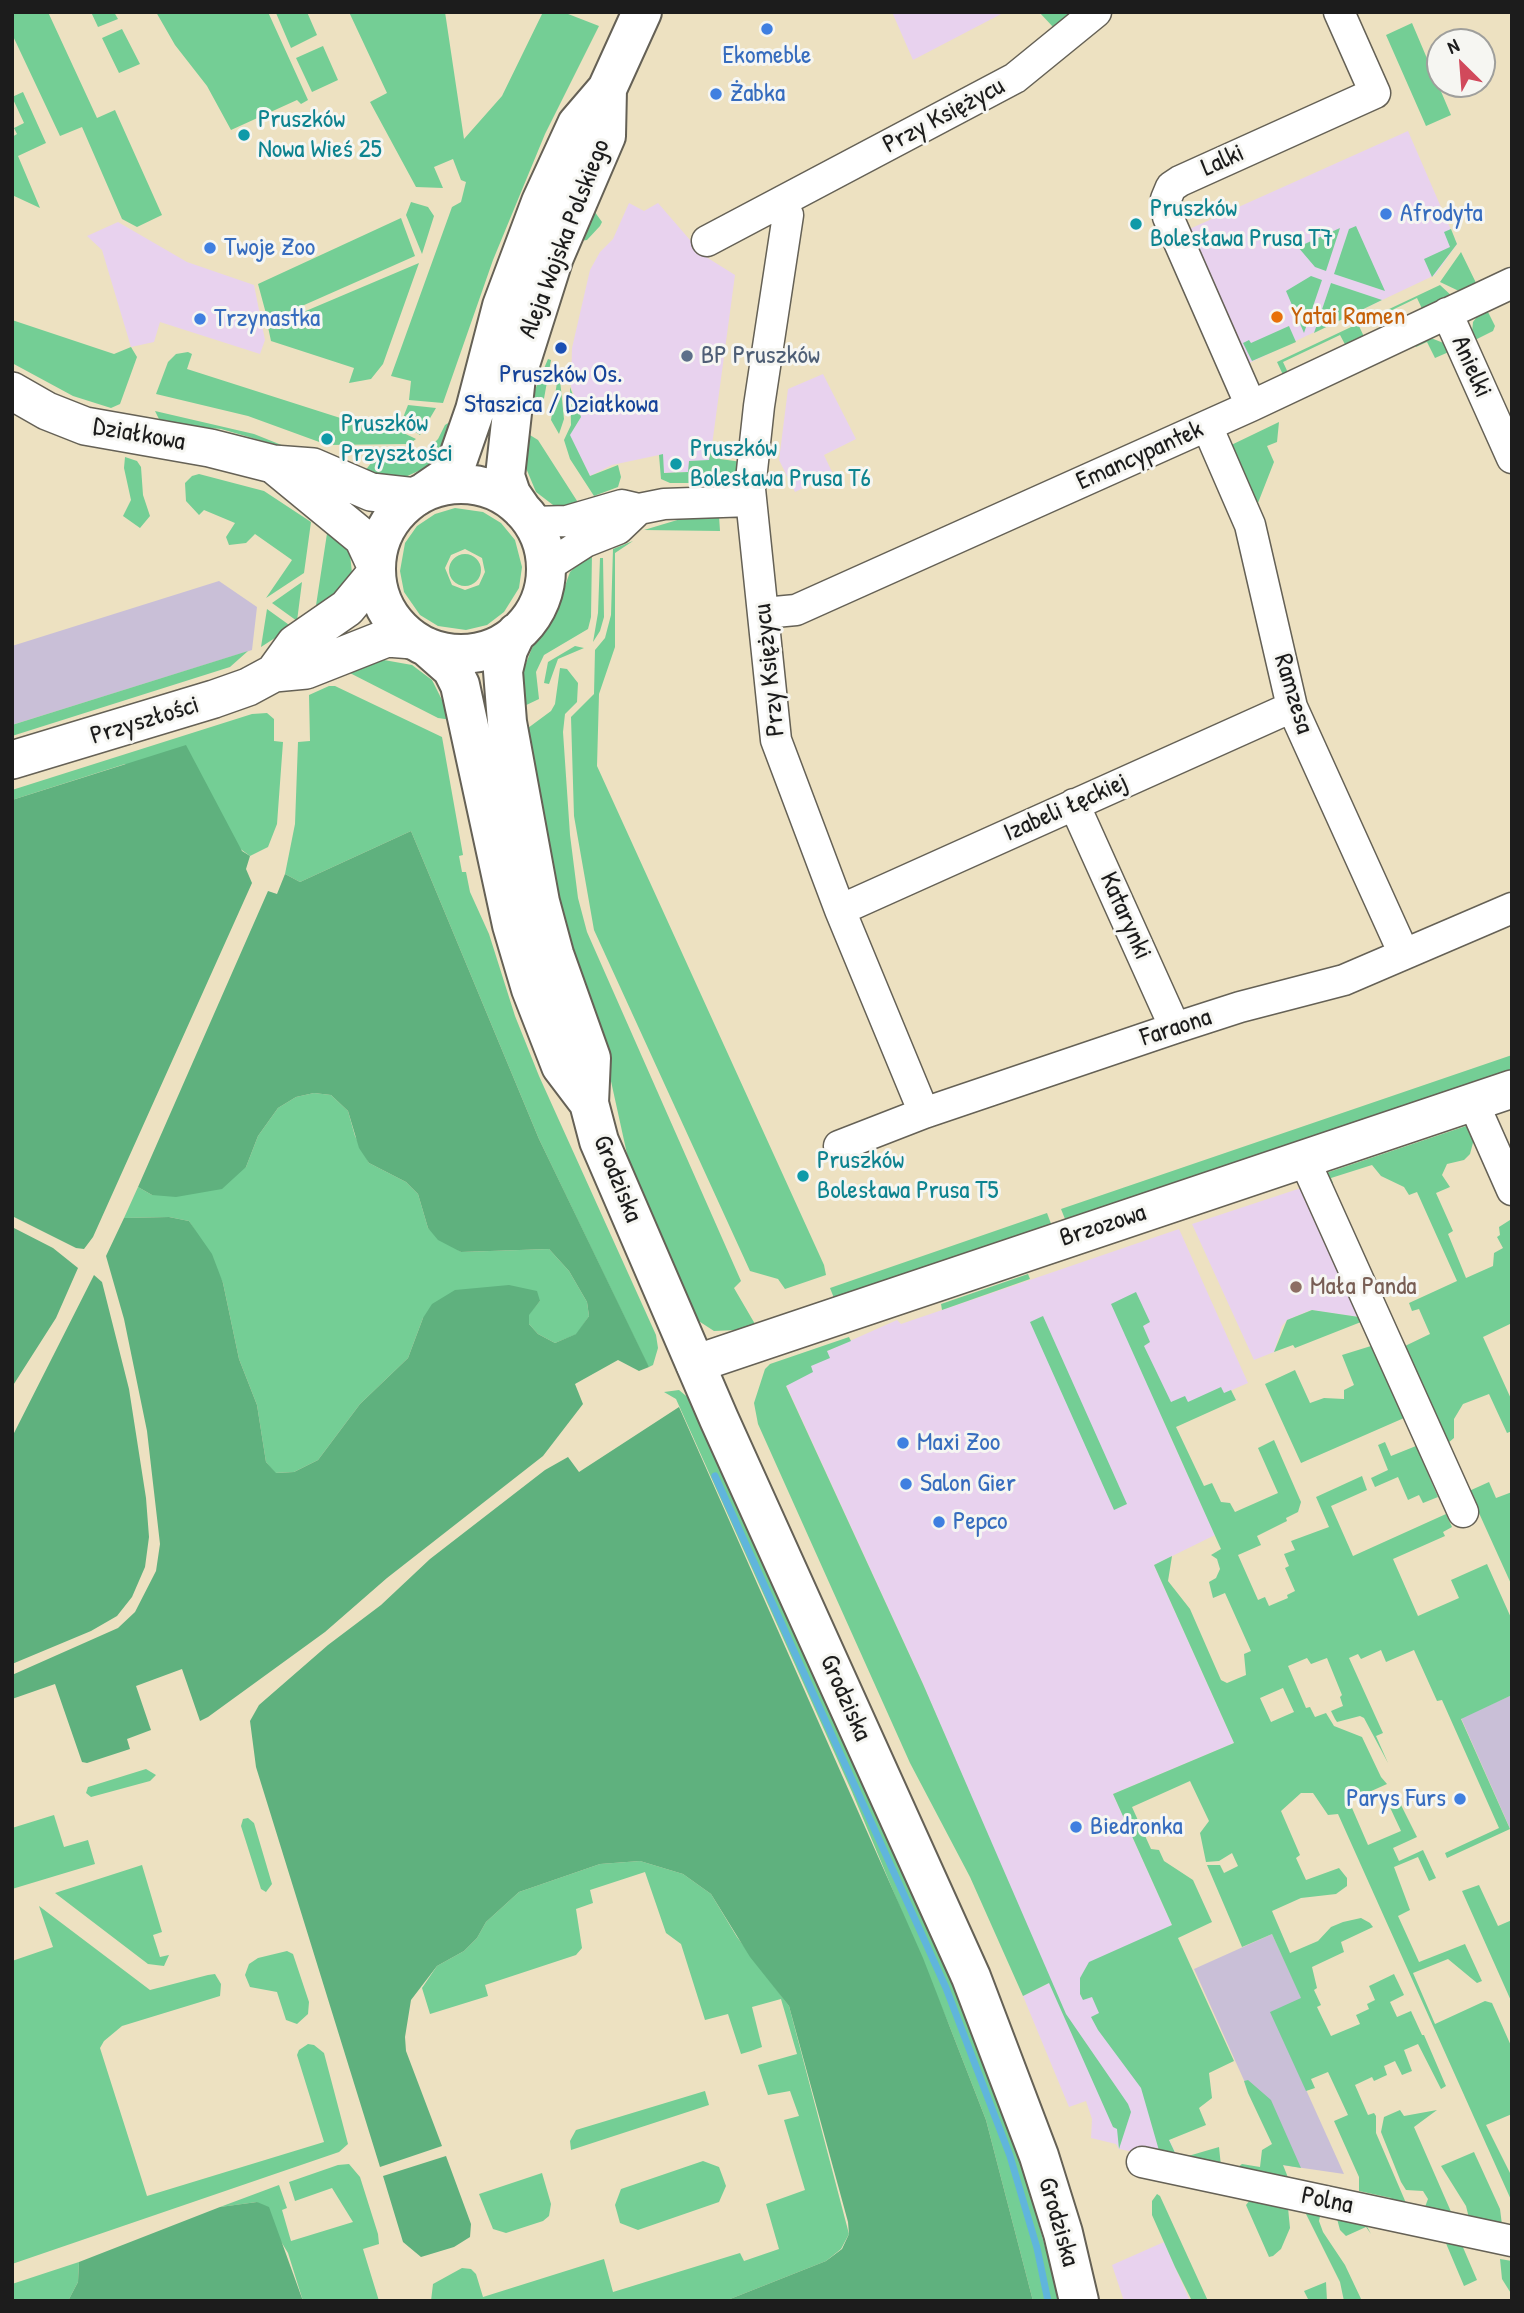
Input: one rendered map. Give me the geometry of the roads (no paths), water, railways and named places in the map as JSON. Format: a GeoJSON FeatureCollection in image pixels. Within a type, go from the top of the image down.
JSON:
{"type":"FeatureCollection","features":[{"type":"Feature","properties":{"kind":"main road","name":"Aleja Wojska Polskiego"},"geometry":{"type":"LineString","coordinates":[[421,494],[445,478],[458,459],[475,410],[517,262],[576,124],[607,89],[642,12]]}},
{"type":"Feature","properties":{"kind":"main road","name":"Aleja Wojska Polskiego"},"geometry":{"type":"LineString","coordinates":[[527,516],[511,494],[505,476],[516,377],[554,257],[606,136],[607,89]]}},
{"type":"Feature","properties":{"kind":"main road"},"geometry":{"type":"LineString","coordinates":[[450,484],[482,487],[510,500],[527,516],[539,536],[546,567],[541,598],[534,612],[504,643],[474,653],[458,654],[420,644],[387,611],[376,569],[387,527],[421,494],[450,484]]}},
{"type":"Feature","properties":{"kind":"main road","name":"Grodziska"},"geometry":{"type":"LineString","coordinates":[[516,633],[503,671],[507,722],[540,902],[554,954],[591,1058],[589,1103],[604,1154],[695,1364],[971,1977],[1035,2145],[1063,2233],[1079,2301]]}},
{"type":"Feature","properties":{"kind":"main road","name":"Grodziska"},"geometry":{"type":"LineString","coordinates":[[420,644],[452,669],[460,685],[512,925],[531,989],[561,1066],[589,1103]]}},
{"type":"Feature","properties":{"kind":"street","name":"Przy Księżycu"},"geometry":{"type":"LineString","coordinates":[[708,241],[1015,78],[1096,12]]}},
{"type":"Feature","properties":{"kind":"street","name":"Lalki"},"geometry":{"type":"LineString","coordinates":[[1251,406],[1168,217],[1166,199],[1171,187],[1180,181],[1375,93],[1339,12]]}},
{"type":"Feature","properties":{"kind":"street","name":"Przy Księżycu"},"geometry":{"type":"LineString","coordinates":[[782,203],[788,215],[759,406],[751,501],[778,750],[924,1114]]}},
{"type":"Feature","properties":{"kind":"street","name":"Emancypantek"},"geometry":{"type":"LineString","coordinates":[[764,613],[796,610],[1251,406],[1512,283]]}},
{"type":"Feature","properties":{"kind":"street","name":"Anielki"},"geometry":{"type":"LineString","coordinates":[[1447,313],[1512,458]]}},
{"type":"Feature","properties":{"kind":"street","name":"Działkowa"},"geometry":{"type":"LineString","coordinates":[[12,391],[47,411],[85,426],[200,446],[273,464],[313,467],[371,492],[421,494]]}},
{"type":"Feature","properties":{"kind":"street","name":"Ramzesa"},"geometry":{"type":"LineString","coordinates":[[1207,426],[1250,525],[1292,707],[1404,954]]}},
{"type":"Feature","properties":{"kind":"street","name":"Działkowa"},"geometry":{"type":"LineString","coordinates":[[273,464],[363,538],[376,569]]}},
{"type":"Feature","properties":{"kind":"street"},"geometry":{"type":"LineString","coordinates":[[527,516],[567,521],[610,506],[622,505],[639,509],[664,504],[751,501]]}},
{"type":"Feature","properties":{"kind":"street"},"geometry":{"type":"LineString","coordinates":[[546,567],[585,542],[618,528],[639,509]]}},
{"type":"Feature","properties":{"kind":"street","name":"Przyszłości"},"geometry":{"type":"LineString","coordinates":[[274,674],[295,644],[347,608],[376,569]]}},
{"type":"Feature","properties":{"kind":"street","name":"Przyszłości"},"geometry":{"type":"LineString","coordinates":[[12,761],[214,699],[274,674],[306,670],[387,638],[420,644]]}},
{"type":"Feature","properties":{"kind":"street","name":"Izabeli Łęckiej"},"geometry":{"type":"LineString","coordinates":[[840,910],[1292,707]]}},
{"type":"Feature","properties":{"kind":"street","name":"Katarynki"},"geometry":{"type":"LineString","coordinates":[[1074,804],[1175,1028]]}},
{"type":"Feature","properties":{"kind":"street","name":"Faraona"},"geometry":{"type":"LineString","coordinates":[[839,1146],[1175,1028],[1344,981],[1512,908]]}},
{"type":"Feature","properties":{"kind":"street","name":"Brzozowa"},"geometry":{"type":"LineString","coordinates":[[695,1364],[1512,1089]]}},
{"type":"Feature","properties":{"kind":"street"},"geometry":{"type":"LineString","coordinates":[[1473,1102],[1512,1190]]}},
{"type":"Feature","properties":{"kind":"street"},"geometry":{"type":"LineString","coordinates":[[1304,1159],[1463,1512]]}},
{"type":"Feature","properties":{"kind":"street","name":"Polna"},"geometry":{"type":"LineString","coordinates":[[1142,2162],[1512,2241]]}},
{"type":"Feature","properties":{"kind":"waterway"},"geometry":{"type":"LineString","coordinates":[[715,1476],[946,1988],[1010,2156],[1037,2248],[1048,2301]]}},
{"type":"Feature","properties":{"kind":"place","name":"Ekomeble"},"geometry":{"type":"Point","coordinates":[767,29]}},
{"type":"Feature","properties":{"kind":"place","name":"Żabka"},"geometry":{"type":"Point","coordinates":[716,94]}},
{"type":"Feature","properties":{"kind":"place","name":"Pruszków Nowa Wieś 25"},"geometry":{"type":"Point","coordinates":[244,135]}},
{"type":"Feature","properties":{"kind":"place","name":"Afrodyta"},"geometry":{"type":"Point","coordinates":[1386,214]}},
{"type":"Feature","properties":{"kind":"place","name":"Pruszków Bolesława Prusa T7"},"geometry":{"type":"Point","coordinates":[1136,224]}},
{"type":"Feature","properties":{"kind":"place","name":"Twoje Zoo"},"geometry":{"type":"Point","coordinates":[210,248]}},
{"type":"Feature","properties":{"kind":"place","name":"Yatai Ramen"},"geometry":{"type":"Point","coordinates":[1277,317]}},
{"type":"Feature","properties":{"kind":"place","name":"Trzynastka"},"geometry":{"type":"Point","coordinates":[200,319]}},
{"type":"Feature","properties":{"kind":"place","name":"Pruszków Os. Staszica / Działkowa"},"geometry":{"type":"Point","coordinates":[561,348]}},
{"type":"Feature","properties":{"kind":"place","name":"BP Pruszków"},"geometry":{"type":"Point","coordinates":[687,356]}},
{"type":"Feature","properties":{"kind":"place","name":"Pruszków Przyszłości"},"geometry":{"type":"Point","coordinates":[327,439]}},
{"type":"Feature","properties":{"kind":"place","name":"Pruszków Bolesława Prusa T6"},"geometry":{"type":"Point","coordinates":[676,464]}},
{"type":"Feature","properties":{"kind":"place","name":"Pruszków Bolesława Prusa T5"},"geometry":{"type":"Point","coordinates":[803,1176]}},
{"type":"Feature","properties":{"kind":"place","name":"Mała Panda"},"geometry":{"type":"Point","coordinates":[1296,1287]}},
{"type":"Feature","properties":{"kind":"place","name":"Maxi Zoo"},"geometry":{"type":"Point","coordinates":[903,1443]}},
{"type":"Feature","properties":{"kind":"place","name":"Salon Gier"},"geometry":{"type":"Point","coordinates":[906,1484]}},
{"type":"Feature","properties":{"kind":"place","name":"Pepco"},"geometry":{"type":"Point","coordinates":[939,1522]}},
{"type":"Feature","properties":{"kind":"place","name":"Parys Furs"},"geometry":{"type":"Point","coordinates":[1460,1799]}},
{"type":"Feature","properties":{"kind":"place","name":"Biedronka"},"geometry":{"type":"Point","coordinates":[1076,1827]}}]}
